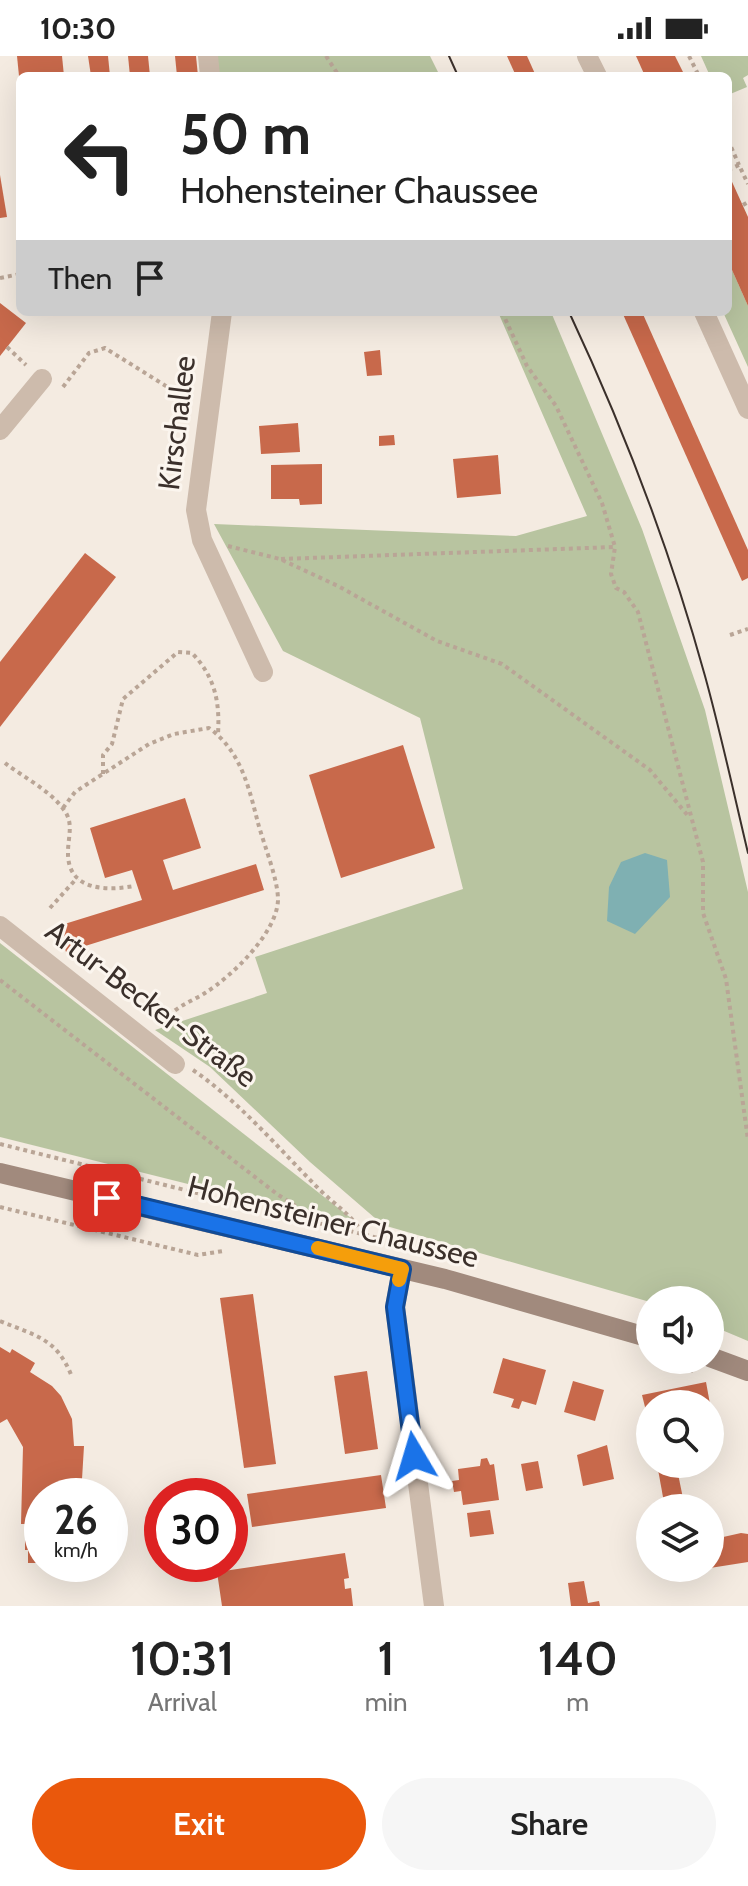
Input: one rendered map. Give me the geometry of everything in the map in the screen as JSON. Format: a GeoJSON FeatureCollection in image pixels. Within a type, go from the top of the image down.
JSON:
{"type":"FeatureCollection","features":[{"type":"Feature","properties":{"kind":"main road","name":"Hohensteiner Chaussee"},"geometry":{"type":"LineString","coordinates":[[0,1173],[402,1269],[572,1313],[636,1334]]}},
{"type":"Feature","properties":{"kind":"main road"},"geometry":{"type":"LineString","coordinates":[[724,1362],[748,1371]]}},
{"type":"Feature","properties":{"kind":"street","name":"Kirschallee"},"geometry":{"type":"LineString","coordinates":[[221,316],[196,510],[202,540],[263,672]]}},
{"type":"Feature","properties":{"kind":"street"},"geometry":{"type":"LineString","coordinates":[[706,316],[748,409]]}},
{"type":"Feature","properties":{"kind":"street"},"geometry":{"type":"LineString","coordinates":[[0,430],[42,379]]}},
{"type":"Feature","properties":{"kind":"street","name":"Artur-Becker-Straße"},"geometry":{"type":"LineString","coordinates":[[0,926],[175,1064]]}},
{"type":"Feature","properties":{"kind":"street"},"geometry":{"type":"LineString","coordinates":[[402,1269],[395,1307],[434,1606]]}},
{"type":"Feature","properties":{"kind":"path"},"geometry":{"type":"LineString","coordinates":[[732,149],[748,184]]}},
{"type":"Feature","properties":{"kind":"path"},"geometry":{"type":"LineString","coordinates":[[732,168],[739,165]]}},
{"type":"Feature","properties":{"kind":"path"},"geometry":{"type":"LineString","coordinates":[[504,316],[527,366],[556,406],[602,503],[615,547],[611,574],[616,588],[624,592],[638,612],[703,862],[703,913],[726,979],[748,1140]]}},
{"type":"Feature","properties":{"kind":"path"},"geometry":{"type":"LineString","coordinates":[[62,389],[89,353],[105,348],[209,413]]}},
{"type":"Feature","properties":{"kind":"path"},"geometry":{"type":"LineString","coordinates":[[202,540],[280,559],[338,586],[437,641],[502,664],[650,770],[691,820]]}},
{"type":"Feature","properties":{"kind":"path"},"geometry":{"type":"LineString","coordinates":[[280,559],[615,547]]}},
{"type":"Feature","properties":{"kind":"path"},"geometry":{"type":"LineString","coordinates":[[730,635],[748,629]]}},
{"type":"Feature","properties":{"kind":"path"},"geometry":{"type":"LineString","coordinates":[[103,774],[103,755],[112,744],[123,699],[178,652],[192,653],[204,666],[219,708],[218,734]]}},
{"type":"Feature","properties":{"kind":"path"},"geometry":{"type":"LineString","coordinates":[[63,808],[75,792],[149,744],[174,734],[209,728],[218,734],[238,760],[250,793],[278,899],[275,917],[260,941],[222,983],[176,1009],[165,1020],[154,1048]]}},
{"type":"Feature","properties":{"kind":"path"},"geometry":{"type":"LineString","coordinates":[[5,763],[63,808],[71,826],[68,855],[77,878],[98,890],[134,886]]}},
{"type":"Feature","properties":{"kind":"path"},"geometry":{"type":"LineString","coordinates":[[50,908],[77,878]]}},
{"type":"Feature","properties":{"kind":"path"},"geometry":{"type":"LineString","coordinates":[[0,980],[277,1194],[325,1226]]}},
{"type":"Feature","properties":{"kind":"path","name":"Artur-Becker-Straße"},"geometry":{"type":"LineString","coordinates":[[175,1064],[188,1067],[220,1089],[328,1198],[352,1216],[363,1234]]}},
{"type":"Feature","properties":{"kind":"path"},"geometry":{"type":"LineString","coordinates":[[0,1144],[397,1243]]}},
{"type":"Feature","properties":{"kind":"path"},"geometry":{"type":"LineString","coordinates":[[0,1207],[198,1255],[221,1250],[236,1254]]}},
{"type":"Feature","properties":{"kind":"path"},"geometry":{"type":"LineString","coordinates":[[0,1321],[50,1342],[64,1356],[72,1377]]}},
{"type":"Feature","properties":{"kind":"green space"},"geometry":{"type":"Polygon","coordinates":[[[215,56],[430,56],[438,72],[217,72],[215,56]]]}},
{"type":"Feature","properties":{"kind":"green space"},"geometry":{"type":"Polygon","coordinates":[[[701,56],[748,56],[748,75],[743,78],[747,87],[732,93],[732,72],[708,72],[701,56]]]}},
{"type":"Feature","properties":{"kind":"green space"},"geometry":{"type":"Polygon","coordinates":[[[732,270],[748,306],[748,367],[725,316],[732,316],[732,270]]]}},
{"type":"Feature","properties":{"kind":"green space"},"geometry":{"type":"Polygon","coordinates":[[[500,316],[553,316],[642,529],[705,710],[748,892],[748,1341],[724,1331],[724,1286],[636,1286],[636,1298],[383,1225],[310,1162],[210,1067],[155,1030],[267,993],[255,957],[463,889],[420,718],[283,651],[214,524],[516,536],[587,516],[500,316]]]}},
{"type":"Feature","properties":{"kind":"green space"},"geometry":{"type":"Polygon","coordinates":[[[0,943],[351,1218],[316,1216],[0,1137],[0,943]]]}},
{"type":"Feature","properties":{"kind":"water"},"geometry":{"type":"Polygon","coordinates":[[[645,853],[667,860],[670,897],[635,934],[607,921],[609,887],[621,862],[645,853]]]}},
{"type":"Feature","properties":{"kind":"building"},"geometry":{"type":"Polygon","coordinates":[[[17,56],[62,56],[64,72],[19,72],[17,56]]]}},
{"type":"Feature","properties":{"kind":"building"},"geometry":{"type":"Polygon","coordinates":[[[88,56],[108,56],[110,72],[90,72],[88,56]]]}},
{"type":"Feature","properties":{"kind":"building"},"geometry":{"type":"Polygon","coordinates":[[[128,56],[148,56],[150,72],[130,72],[128,56]]]}},
{"type":"Feature","properties":{"kind":"building"},"geometry":{"type":"Polygon","coordinates":[[[175,56],[196,56],[198,72],[177,72],[175,56]]]}},
{"type":"Feature","properties":{"kind":"building"},"geometry":{"type":"Polygon","coordinates":[[[507,56],[527,56],[534,72],[514,72],[507,56]]]}},
{"type":"Feature","properties":{"kind":"building"},"geometry":{"type":"Polygon","coordinates":[[[636,56],[675,56],[683,72],[643,72],[636,56]]]}},
{"type":"Feature","properties":{"kind":"building"},"geometry":{"type":"Polygon","coordinates":[[[0,175],[7,217],[0,218],[0,175]]]}},
{"type":"Feature","properties":{"kind":"building"},"geometry":{"type":"Polygon","coordinates":[[[732,182],[748,217],[748,306],[732,270],[732,182]]]}},
{"type":"Feature","properties":{"kind":"building"},"geometry":{"type":"Polygon","coordinates":[[[0,303],[26,323],[0,356],[0,303]]]}},
{"type":"Feature","properties":{"kind":"building"},"geometry":{"type":"Polygon","coordinates":[[[624,316],[644,316],[748,550],[748,578],[742,581],[624,316]]]}},
{"type":"Feature","properties":{"kind":"building"},"geometry":{"type":"Polygon","coordinates":[[[380,350],[382,375],[367,376],[364,352],[380,350]]]}},
{"type":"Feature","properties":{"kind":"building"},"geometry":{"type":"Polygon","coordinates":[[[298,423],[300,452],[261,454],[259,426],[298,423]]]}},
{"type":"Feature","properties":{"kind":"building"},"geometry":{"type":"Polygon","coordinates":[[[394,435],[395,445],[379,446],[379,436],[394,435]]]}},
{"type":"Feature","properties":{"kind":"building"},"geometry":{"type":"Polygon","coordinates":[[[498,455],[501,494],[457,498],[453,459],[498,455]]]}},
{"type":"Feature","properties":{"kind":"building"},"geometry":{"type":"Polygon","coordinates":[[[322,464],[322,504],[300,505],[299,499],[271,499],[271,465],[322,464]]]}},
{"type":"Feature","properties":{"kind":"building"},"geometry":{"type":"Polygon","coordinates":[[[85,553],[116,577],[0,727],[0,662],[85,553]]]}},
{"type":"Feature","properties":{"kind":"building"},"geometry":{"type":"Polygon","coordinates":[[[403,745],[435,848],[341,878],[309,775],[403,745]]]}},
{"type":"Feature","properties":{"kind":"building"},"geometry":{"type":"Polygon","coordinates":[[[185,798],[201,848],[163,860],[173,890],[256,864],[264,890],[66,952],[58,926],[142,900],[132,870],[105,878],[90,828],[185,798]]]}},
{"type":"Feature","properties":{"kind":"building"},"geometry":{"type":"Polygon","coordinates":[[[253,1294],[276,1464],[244,1468],[220,1298],[253,1294]]]}},
{"type":"Feature","properties":{"kind":"building"},"geometry":{"type":"Polygon","coordinates":[[[0,1347],[10,1353],[12,1349],[35,1363],[30,1372],[61,1396],[72,1419],[74,1446],[84,1446],[82,1478],[24,1478],[24,1524],[21,1524],[23,1447],[7,1419],[0,1423],[0,1347]]]}},
{"type":"Feature","properties":{"kind":"building"},"geometry":{"type":"Polygon","coordinates":[[[503,1358],[546,1370],[536,1405],[522,1401],[519,1409],[511,1407],[514,1399],[493,1393],[503,1358]]]}},
{"type":"Feature","properties":{"kind":"building"},"geometry":{"type":"Polygon","coordinates":[[[367,1371],[378,1449],[345,1454],[334,1376],[367,1371]]]}},
{"type":"Feature","properties":{"kind":"building"},"geometry":{"type":"Polygon","coordinates":[[[573,1381],[604,1390],[595,1421],[564,1412],[573,1381]]]}},
{"type":"Feature","properties":{"kind":"building"},"geometry":{"type":"Polygon","coordinates":[[[706,1382],[707,1390],[667,1390],[706,1382]]]}},
{"type":"Feature","properties":{"kind":"building"},"geometry":{"type":"Polygon","coordinates":[[[607,1445],[614,1479],[583,1486],[577,1455],[607,1445]]]}},
{"type":"Feature","properties":{"kind":"building"},"geometry":{"type":"Polygon","coordinates":[[[487,1458],[490,1465],[494,1464],[499,1500],[463,1505],[461,1491],[454,1492],[452,1481],[459,1480],[458,1469],[480,1466],[481,1459],[487,1458]]]}},
{"type":"Feature","properties":{"kind":"building"},"geometry":{"type":"Polygon","coordinates":[[[538,1461],[543,1488],[526,1491],[521,1464],[538,1461]]]}},
{"type":"Feature","properties":{"kind":"building"},"geometry":{"type":"Polygon","coordinates":[[[381,1475],[386,1508],[252,1527],[248,1494],[381,1475]]]}},
{"type":"Feature","properties":{"kind":"building"},"geometry":{"type":"Polygon","coordinates":[[[660,1478],[679,1478],[682,1494],[662,1494],[660,1478]]]}},
{"type":"Feature","properties":{"kind":"building"},"geometry":{"type":"Polygon","coordinates":[[[490,1510],[494,1534],[470,1537],[467,1513],[490,1510]]]}},
{"type":"Feature","properties":{"kind":"building"},"geometry":{"type":"Polygon","coordinates":[[[748,1534],[748,1562],[724,1566],[724,1537],[748,1534]]]}},
{"type":"Feature","properties":{"kind":"building"},"geometry":{"type":"Polygon","coordinates":[[[345,1553],[349,1578],[344,1579],[345,1589],[351,1588],[353,1606],[222,1606],[218,1582],[248,1582],[248,1567],[345,1553]]]}},
{"type":"Feature","properties":{"kind":"building"},"geometry":{"type":"Polygon","coordinates":[[[584,1581],[588,1603],[599,1601],[600,1606],[571,1606],[568,1583],[584,1581]]]}},
{"type":"Feature","properties":{"kind":"tram line"},"geometry":{"type":"LineString","coordinates":[[449,56],[456,72]]}},
{"type":"Feature","properties":{"kind":"tram line"},"geometry":{"type":"LineString","coordinates":[[571,316],[627,445],[677,583],[711,698],[748,853]]}},
{"type":"Feature","properties":{"kind":"slow traffic"},"geometry":{"type":"LineString","coordinates":[[318,1248],[402,1269],[399,1280]]}},
{"type":"Feature","properties":{"kind":"route"},"geometry":{"type":"LineString","coordinates":[[107,1198],[402,1269],[395,1307],[414,1456]]}}]}
